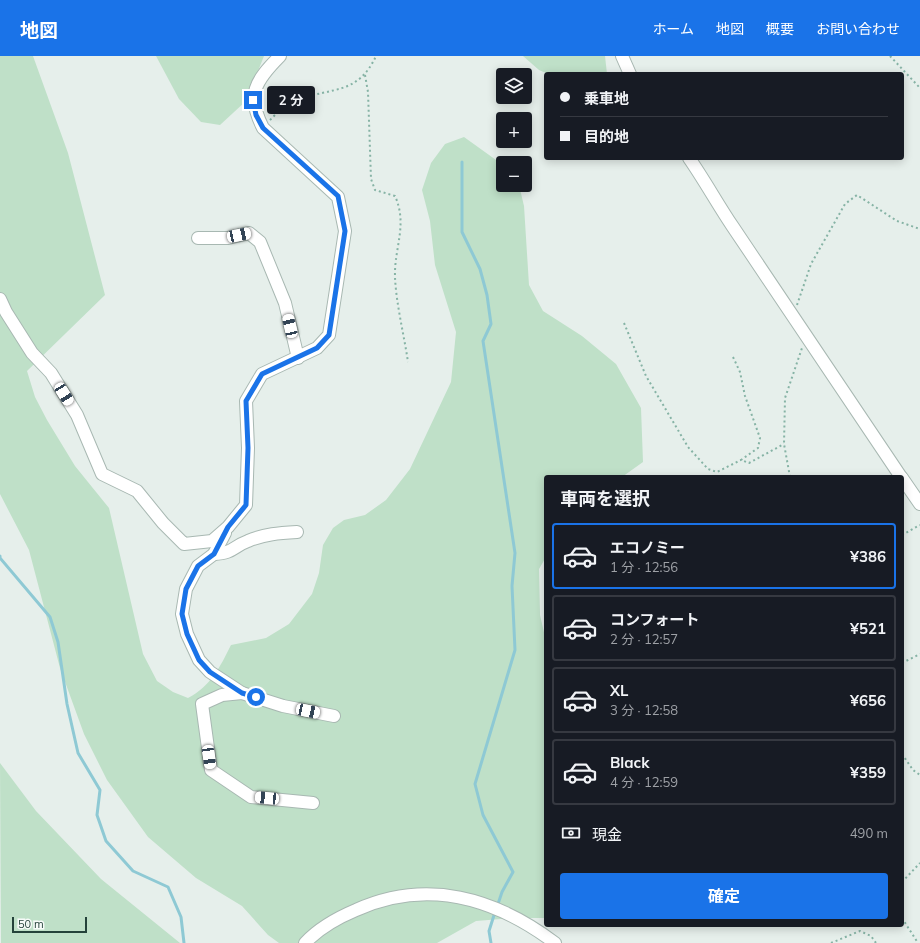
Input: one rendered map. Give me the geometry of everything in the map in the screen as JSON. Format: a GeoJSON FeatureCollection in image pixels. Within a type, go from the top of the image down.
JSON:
{"type":"FeatureCollection","features":[{"type":"Feature","properties":{"kind":"street"},"geometry":{"type":"LineString","coordinates":[[0,299],[6,312],[32,353],[51,373],[77,415],[102,474],[138,491],[163,523],[184,544],[212,541],[228,527],[246,505],[248,448],[246,401],[262,374],[317,348],[329,335],[345,231],[338,196],[263,128],[256,115],[253,100],[256,85],[265,70],[280,56]]}},
{"type":"Feature","properties":{"kind":"street"},"geometry":{"type":"LineString","coordinates":[[622,56],[629,72]]}},
{"type":"Feature","properties":{"kind":"street"},"geometry":{"type":"LineString","coordinates":[[690,160],[732,226],[900,475]]}},
{"type":"Feature","properties":{"kind":"street"},"geometry":{"type":"LineString","coordinates":[[198,238],[228,238],[250,233],[260,242],[285,303],[298,358]]}},
{"type":"Feature","properties":{"kind":"street"},"geometry":{"type":"LineString","coordinates":[[904,481],[920,504]]}},
{"type":"Feature","properties":{"kind":"street"},"geometry":{"type":"LineString","coordinates":[[228,527],[214,554],[198,566],[186,589],[182,614],[187,634],[199,660],[210,672],[242,693],[283,706],[334,716]]}},
{"type":"Feature","properties":{"kind":"street"},"geometry":{"type":"LineString","coordinates":[[214,554],[228,553],[247,541],[271,534],[297,532]]}},
{"type":"Feature","properties":{"kind":"street"},"geometry":{"type":"LineString","coordinates":[[242,693],[222,695],[202,704],[211,770],[251,797],[313,803]]}},
{"type":"Feature","properties":{"kind":"street"},"geometry":{"type":"LineString","coordinates":[[305,943],[312,936],[340,917],[373,902],[418,894],[451,895],[486,903],[510,914],[538,930],[555,943]]}},
{"type":"Feature","properties":{"kind":"path"},"geometry":{"type":"LineString","coordinates":[[263,128],[281,109],[296,100],[350,86],[360,80],[371,68],[376,56]]}},
{"type":"Feature","properties":{"kind":"path"},"geometry":{"type":"LineString","coordinates":[[890,56],[920,88]]}},
{"type":"Feature","properties":{"kind":"path"},"geometry":{"type":"LineString","coordinates":[[365,75],[368,92],[371,180],[375,190],[395,196],[400,207],[402,221],[395,277],[408,362]]}},
{"type":"Feature","properties":{"kind":"path"},"geometry":{"type":"LineString","coordinates":[[790,311],[798,304],[811,264],[845,204],[857,195],[897,221],[920,229]]}},
{"type":"Feature","properties":{"kind":"path"},"geometry":{"type":"LineString","coordinates":[[624,323],[646,376],[688,447],[708,469],[717,472],[741,460],[758,448],[760,438],[745,396],[740,372],[733,357]]}},
{"type":"Feature","properties":{"kind":"path"},"geometry":{"type":"LineString","coordinates":[[790,475],[784,444],[784,398],[799,354],[807,338]]}},
{"type":"Feature","properties":{"kind":"path"},"geometry":{"type":"LineString","coordinates":[[741,460],[749,463],[784,444]]}},
{"type":"Feature","properties":{"kind":"path"},"geometry":{"type":"LineString","coordinates":[[904,534],[920,525]]}},
{"type":"Feature","properties":{"kind":"path"},"geometry":{"type":"LineString","coordinates":[[904,662],[920,654]]}},
{"type":"Feature","properties":{"kind":"path"},"geometry":{"type":"LineString","coordinates":[[904,757],[913,770],[920,775]]}},
{"type":"Feature","properties":{"kind":"path"},"geometry":{"type":"LineString","coordinates":[[904,880],[920,863]]}},
{"type":"Feature","properties":{"kind":"path"},"geometry":{"type":"LineString","coordinates":[[904,921],[918,943]]}},
{"type":"Feature","properties":{"kind":"path"},"geometry":{"type":"LineString","coordinates":[[831,943],[860,931],[871,936],[876,943]]}},
{"type":"Feature","properties":{"kind":"green space"},"geometry":{"type":"Polygon","coordinates":[[[0,56],[33,56],[68,153],[105,295],[27,371],[35,397],[47,420],[75,466],[109,508],[143,654],[157,681],[173,692],[188,698],[209,682],[219,668],[231,645],[266,638],[289,624],[312,594],[319,573],[323,545],[333,528],[344,520],[365,515],[386,500],[410,469],[451,382],[456,332],[435,265],[430,221],[422,190],[431,163],[445,144],[464,137],[496,160],[496,192],[521,192],[524,206],[529,285],[543,311],[582,336],[616,364],[641,408],[643,462],[625,475],[544,475],[544,560],[539,569],[540,615],[544,632],[544,918],[514,918],[476,921],[437,943],[279,943],[268,935],[242,906],[196,878],[148,837],[107,780],[84,734],[60,668],[29,550],[0,494],[0,56]]]}},
{"type":"Feature","properties":{"kind":"green space"},"geometry":{"type":"Polygon","coordinates":[[[156,56],[264,56],[246,101],[220,125],[201,122],[179,99],[156,56]]]}},
{"type":"Feature","properties":{"kind":"green space"},"geometry":{"type":"Polygon","coordinates":[[[523,56],[605,56],[607,72],[544,72],[539,70],[523,56]]]}},
{"type":"Feature","properties":{"kind":"green space"},"geometry":{"type":"Polygon","coordinates":[[[0,763],[36,811],[101,879],[180,943],[1,943],[0,763]]]}},
{"type":"Feature","properties":{"kind":"waterway"},"geometry":{"type":"LineString","coordinates":[[462,162],[462,232],[480,269],[487,295],[491,324],[483,341],[515,553],[512,586],[515,650],[475,784],[483,815],[513,872],[502,892],[497,907]]}},
{"type":"Feature","properties":{"kind":"waterway"},"geometry":{"type":"LineString","coordinates":[[0,556],[0,558],[50,617],[58,642],[67,704],[78,753],[100,790],[97,815],[106,841],[133,871],[168,887],[181,917],[184,943]]}},
{"type":"Feature","properties":{"kind":"waterway"},"geometry":{"type":"LineString","coordinates":[[491,943],[489,931],[495,912]]}},
{"type":"Feature","properties":{"kind":"route"},"geometry":{"type":"LineString","coordinates":[[253,100],[256,115],[263,128],[338,196],[345,231],[342,261],[329,335],[317,348],[262,374],[246,401],[248,448],[246,505],[228,527],[214,554],[198,566],[186,589],[182,614],[187,634],[199,660],[210,672],[242,693],[256,697]]}}]}
